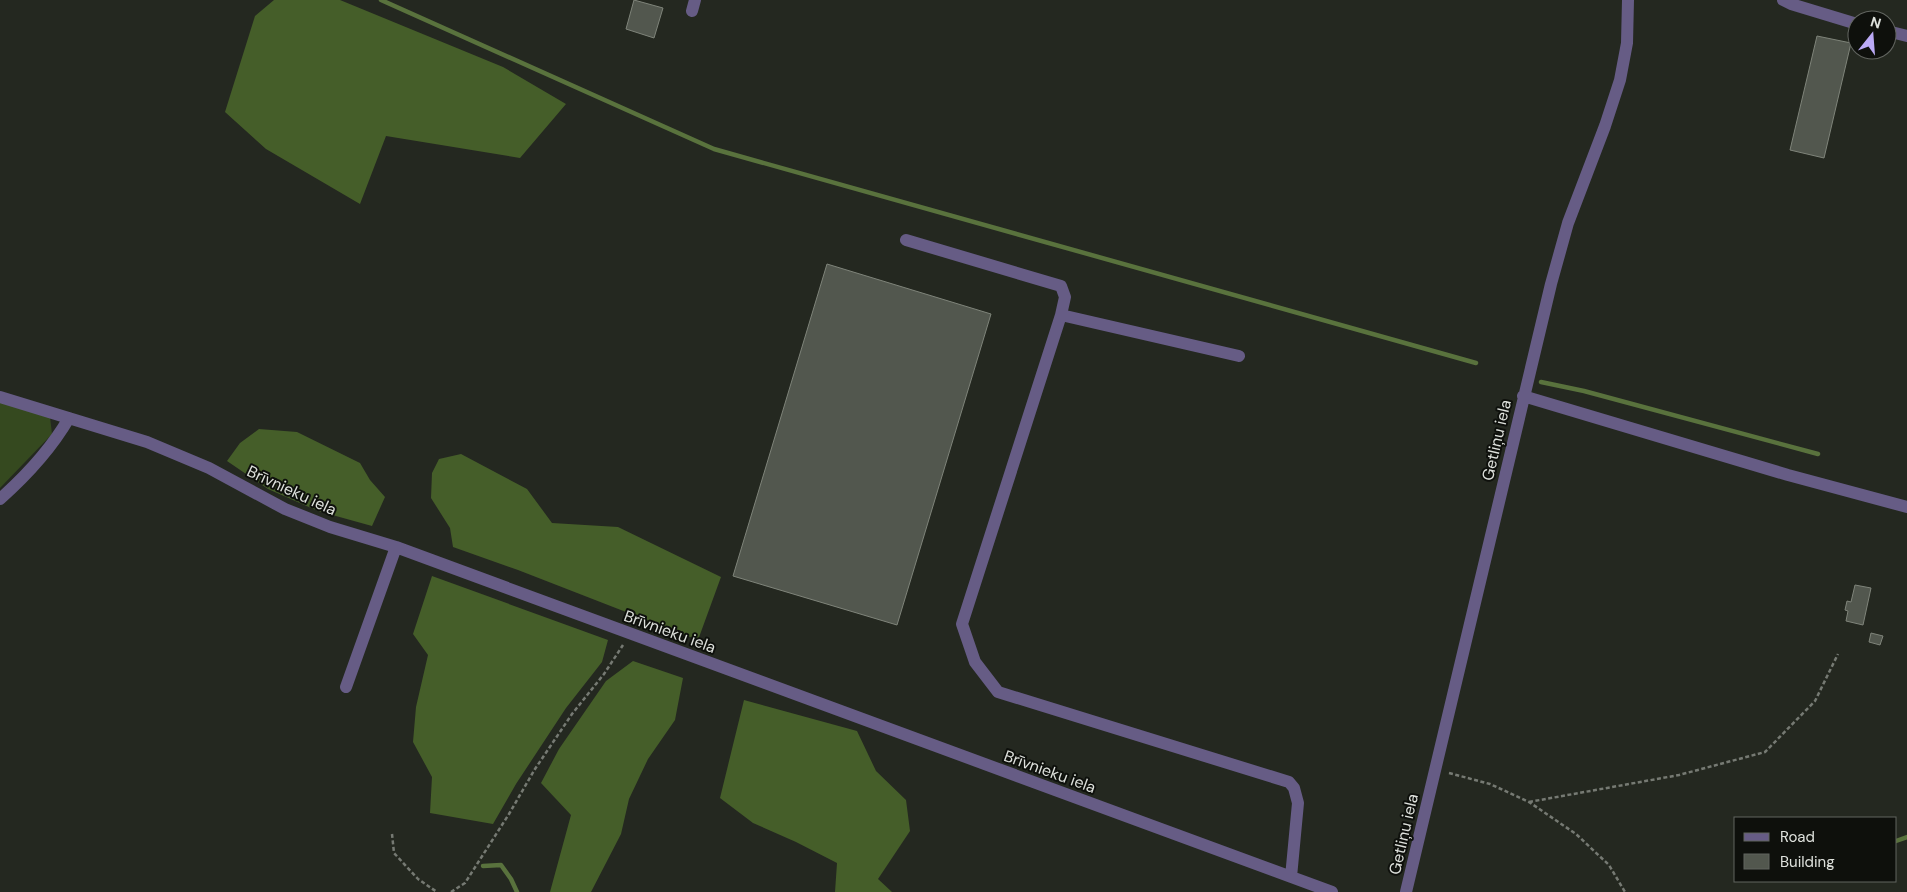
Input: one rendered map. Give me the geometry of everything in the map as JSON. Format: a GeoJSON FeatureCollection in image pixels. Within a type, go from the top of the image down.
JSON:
{"type":"FeatureCollection","features":[{"type":"Feature","properties":{"kind":"street","name":"Getliņu iela"},"geometry":{"type":"LineString","coordinates":[[1406,892],[1523,396],[1568,223],[1605,126],[1620,80],[1627,42],[1628,0]]}},
{"type":"Feature","properties":{"kind":"street"},"geometry":{"type":"LineString","coordinates":[[1783,0],[1790,4],[1847,21]]}},
{"type":"Feature","properties":{"kind":"street"},"geometry":{"type":"LineString","coordinates":[[906,240],[1061,286],[1065,297],[1061,315],[962,624],[975,662],[998,692],[1289,782],[1294,788],[1298,803],[1291,877]]}},
{"type":"Feature","properties":{"kind":"street"},"geometry":{"type":"LineString","coordinates":[[1061,315],[1240,356]]}},
{"type":"Feature","properties":{"kind":"street"},"geometry":{"type":"LineString","coordinates":[[1523,396],[1788,475],[1907,507]]}},
{"type":"Feature","properties":{"kind":"street","name":"Brīvnieku iela"},"geometry":{"type":"LineString","coordinates":[[0,397],[146,442],[209,468],[285,509],[330,527],[396,547],[1332,892]]}},
{"type":"Feature","properties":{"kind":"street"},"geometry":{"type":"LineString","coordinates":[[0,499],[22,480],[58,437],[69,418]]}},
{"type":"Feature","properties":{"kind":"street"},"geometry":{"type":"LineString","coordinates":[[346,687],[396,547]]}},
{"type":"Feature","properties":{"kind":"path"},"geometry":{"type":"LineString","coordinates":[[451,892],[465,883],[535,769],[572,714],[604,674],[630,634]]}},
{"type":"Feature","properties":{"kind":"path"},"geometry":{"type":"LineString","coordinates":[[1529,802],[1679,775],[1765,752],[1815,701],[1838,654]]}},
{"type":"Feature","properties":{"kind":"path"},"geometry":{"type":"LineString","coordinates":[[1435,769],[1490,784],[1529,802],[1576,834],[1609,866],[1625,892]]}},
{"type":"Feature","properties":{"kind":"path"},"geometry":{"type":"LineString","coordinates":[[392,834],[394,853],[418,879],[437,892]]}},
{"type":"Feature","properties":{"kind":"green space"},"geometry":{"type":"Polygon","coordinates":[[[274,0],[340,0],[503,67],[566,104],[520,158],[386,136],[360,204],[266,149],[225,112],[255,16],[274,0]]]}},
{"type":"Feature","properties":{"kind":"green space"},"geometry":{"type":"Polygon","coordinates":[[[0,402],[50,417],[52,434],[0,488],[0,402]]]}},
{"type":"Feature","properties":{"kind":"green space"},"geometry":{"type":"Polygon","coordinates":[[[259,429],[297,432],[360,463],[370,480],[385,497],[372,526],[318,511],[268,489],[227,461],[240,443],[259,429]]]}},
{"type":"Feature","properties":{"kind":"green space"},"geometry":{"type":"Polygon","coordinates":[[[461,454],[527,489],[552,523],[618,527],[721,577],[698,640],[518,570],[453,547],[450,528],[431,498],[432,473],[439,459],[461,454]]]}},
{"type":"Feature","properties":{"kind":"green space"},"geometry":{"type":"Polygon","coordinates":[[[432,576],[608,640],[602,662],[566,708],[516,784],[493,824],[430,813],[432,777],[413,742],[416,707],[428,655],[413,634],[432,576]]]}},
{"type":"Feature","properties":{"kind":"green space"},"geometry":{"type":"Polygon","coordinates":[[[633,661],[683,678],[675,720],[648,759],[629,799],[621,834],[591,892],[550,892],[571,815],[541,783],[559,749],[606,681],[633,661]]]}},
{"type":"Feature","properties":{"kind":"green space"},"geometry":{"type":"Polygon","coordinates":[[[744,700],[857,731],[876,771],[906,800],[910,831],[878,879],[892,892],[835,892],[837,863],[753,823],[720,798],[744,700]]]}},
{"type":"Feature","properties":{"kind":"building"},"geometry":{"type":"Polygon","coordinates":[[[634,0],[663,8],[654,38],[626,29],[634,0]]]}},
{"type":"Feature","properties":{"kind":"building"},"geometry":{"type":"Polygon","coordinates":[[[1817,36],[1847,42],[1847,60],[1824,158],[1790,150],[1817,36]]]}},
{"type":"Feature","properties":{"kind":"building"},"geometry":{"type":"Polygon","coordinates":[[[827,264],[991,314],[897,625],[733,576],[827,264]]]}},
{"type":"Feature","properties":{"kind":"building"},"geometry":{"type":"Polygon","coordinates":[[[1855,585],[1871,588],[1863,625],[1846,621],[1848,611],[1845,610],[1847,601],[1851,602],[1855,585]]]}},
{"type":"Feature","properties":{"kind":"building"},"geometry":{"type":"Polygon","coordinates":[[[1871,633],[1883,636],[1880,645],[1869,642],[1871,633]]]}},
{"type":"Feature","properties":{"kind":"waterway"},"geometry":{"type":"LineString","coordinates":[[381,0],[714,149],[1476,363]]}},
{"type":"Feature","properties":{"kind":"waterway"},"geometry":{"type":"LineString","coordinates":[[1541,382],[1584,391],[1818,454]]}},
{"type":"Feature","properties":{"kind":"waterway"},"geometry":{"type":"LineString","coordinates":[[1897,841],[1907,837]]}},
{"type":"Feature","properties":{"kind":"waterway"},"geometry":{"type":"LineString","coordinates":[[483,866],[501,865],[517,892]]}}]}
